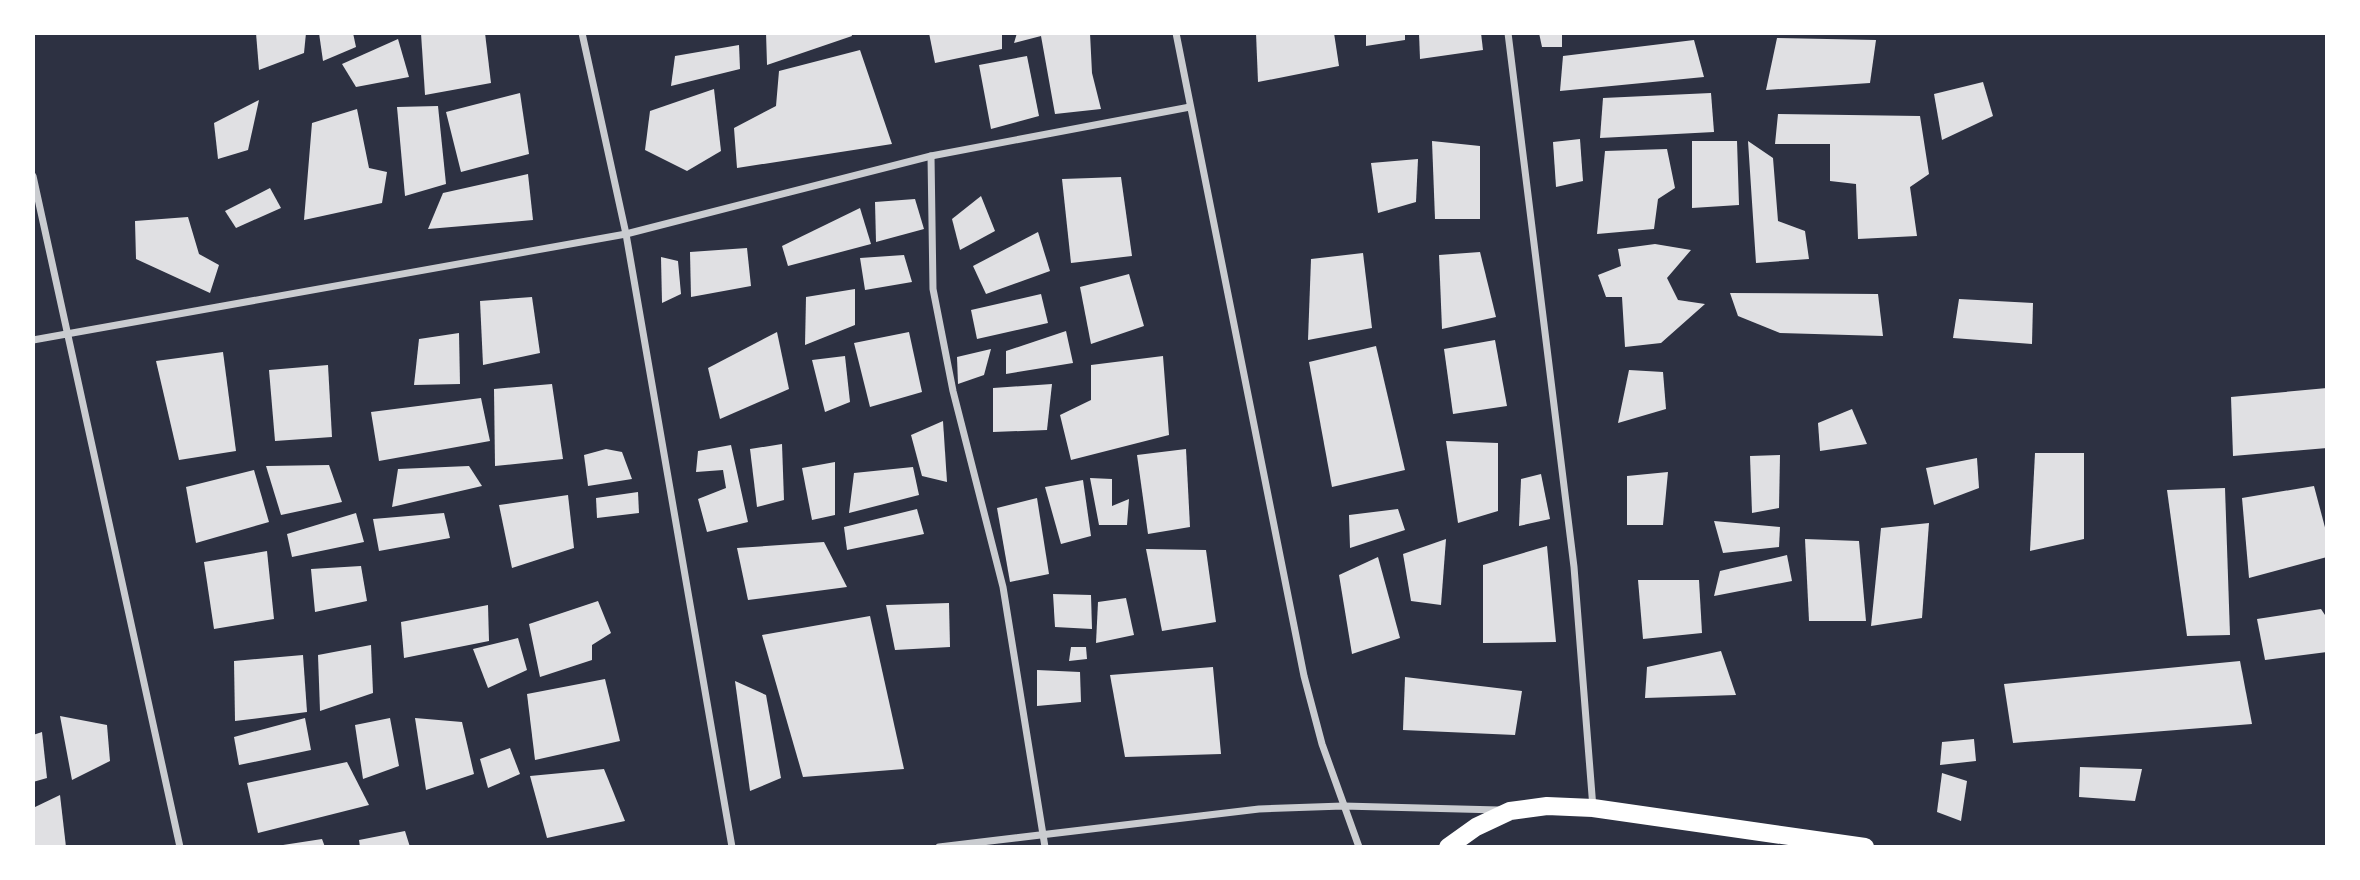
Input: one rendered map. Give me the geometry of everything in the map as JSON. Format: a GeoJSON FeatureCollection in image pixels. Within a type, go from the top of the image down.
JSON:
{"type":"FeatureCollection","features":[{"type":"Feature","properties":{"kind":"main road"},"geometry":{"type":"LineString","coordinates":[[1448,847],[1476,827],[1510,811],[1547,806],[1593,808],[1804,836],[1865,847]]}},
{"type":"Feature","properties":{"kind":"street"},"geometry":{"type":"LineString","coordinates":[[582,33],[626,234],[732,847]]}},
{"type":"Feature","properties":{"kind":"street"},"geometry":{"type":"LineString","coordinates":[[1176,33],[1304,676],[1322,744],[1359,847]]}},
{"type":"Feature","properties":{"kind":"street"},"geometry":{"type":"LineString","coordinates":[[1508,33],[1574,567],[1593,808]]}},
{"type":"Feature","properties":{"kind":"street"},"geometry":{"type":"LineString","coordinates":[[33,340],[626,234],[932,156],[1190,107]]}},
{"type":"Feature","properties":{"kind":"street"},"geometry":{"type":"LineString","coordinates":[[932,156],[933,289],[953,391],[1003,587],[1045,847]]}},
{"type":"Feature","properties":{"kind":"street"},"geometry":{"type":"LineString","coordinates":[[33,176],[180,847]]}},
{"type":"Feature","properties":{"kind":"street"},"geometry":{"type":"LineString","coordinates":[[939,847],[1259,809],[1343,806],[1510,811]]}},
{"type":"Feature","properties":{"kind":"building"},"geometry":{"type":"Polygon","coordinates":[[[256,33],[306,33],[304,53],[259,70],[256,33]]]}},
{"type":"Feature","properties":{"kind":"building"},"geometry":{"type":"Polygon","coordinates":[[[319,33],[353,33],[356,47],[323,61],[319,33]]]}},
{"type":"Feature","properties":{"kind":"building"},"geometry":{"type":"Polygon","coordinates":[[[421,33],[485,33],[491,83],[425,95],[421,33]]]}},
{"type":"Feature","properties":{"kind":"building"},"geometry":{"type":"Polygon","coordinates":[[[766,33],[851,33],[852,36],[767,65],[766,33]]]}},
{"type":"Feature","properties":{"kind":"building"},"geometry":{"type":"Polygon","coordinates":[[[929,33],[1002,33],[1002,49],[935,63],[929,33]]]}},
{"type":"Feature","properties":{"kind":"building"},"geometry":{"type":"Polygon","coordinates":[[[1017,33],[1090,33],[1092,73],[1101,109],[1055,114],[1041,36],[1014,43],[1017,33]]]}},
{"type":"Feature","properties":{"kind":"building"},"geometry":{"type":"Polygon","coordinates":[[[1256,33],[1334,33],[1339,66],[1258,82],[1256,33]]]}},
{"type":"Feature","properties":{"kind":"building"},"geometry":{"type":"Polygon","coordinates":[[[1366,33],[1405,33],[1405,40],[1366,46],[1366,33]]]}},
{"type":"Feature","properties":{"kind":"building"},"geometry":{"type":"Polygon","coordinates":[[[1419,33],[1481,33],[1483,50],[1420,59],[1419,33]]]}},
{"type":"Feature","properties":{"kind":"building"},"geometry":{"type":"Polygon","coordinates":[[[1539,33],[1562,33],[1562,47],[1542,47],[1539,33]]]}},
{"type":"Feature","properties":{"kind":"building"},"geometry":{"type":"Polygon","coordinates":[[[1777,38],[1876,40],[1870,83],[1766,90],[1777,38]]]}},
{"type":"Feature","properties":{"kind":"building"},"geometry":{"type":"Polygon","coordinates":[[[398,39],[409,77],[356,87],[342,64],[398,39]]]}},
{"type":"Feature","properties":{"kind":"building"},"geometry":{"type":"Polygon","coordinates":[[[1694,40],[1704,77],[1560,91],[1563,56],[1694,40]]]}},
{"type":"Feature","properties":{"kind":"building"},"geometry":{"type":"Polygon","coordinates":[[[739,45],[740,69],[671,86],[675,56],[739,45]]]}},
{"type":"Feature","properties":{"kind":"building"},"geometry":{"type":"Polygon","coordinates":[[[860,50],[892,144],[737,168],[734,128],[776,106],[779,71],[860,50]]]}},
{"type":"Feature","properties":{"kind":"building"},"geometry":{"type":"Polygon","coordinates":[[[1027,56],[1039,116],[991,129],[979,65],[1027,56]]]}},
{"type":"Feature","properties":{"kind":"building"},"geometry":{"type":"Polygon","coordinates":[[[1983,82],[1993,116],[1942,140],[1934,94],[1983,82]]]}},
{"type":"Feature","properties":{"kind":"building"},"geometry":{"type":"Polygon","coordinates":[[[714,89],[721,151],[687,171],[645,150],[650,111],[714,89]]]}},
{"type":"Feature","properties":{"kind":"building"},"geometry":{"type":"Polygon","coordinates":[[[520,93],[529,154],[461,172],[446,112],[520,93]]]}},
{"type":"Feature","properties":{"kind":"building"},"geometry":{"type":"Polygon","coordinates":[[[1711,93],[1714,132],[1600,138],[1603,98],[1711,93]]]}},
{"type":"Feature","properties":{"kind":"building"},"geometry":{"type":"Polygon","coordinates":[[[259,100],[248,150],[218,159],[214,123],[259,100]]]}},
{"type":"Feature","properties":{"kind":"building"},"geometry":{"type":"Polygon","coordinates":[[[438,106],[446,184],[405,196],[397,107],[438,106]]]}},
{"type":"Feature","properties":{"kind":"building"},"geometry":{"type":"Polygon","coordinates":[[[357,109],[369,168],[387,172],[382,203],[304,220],[312,123],[357,109]]]}},
{"type":"Feature","properties":{"kind":"building"},"geometry":{"type":"Polygon","coordinates":[[[1778,114],[1920,116],[1929,174],[1910,187],[1917,236],[1858,239],[1856,184],[1830,181],[1830,144],[1775,144],[1778,114]]]}},
{"type":"Feature","properties":{"kind":"building"},"geometry":{"type":"Polygon","coordinates":[[[1580,139],[1583,181],[1556,187],[1553,142],[1580,139]]]}},
{"type":"Feature","properties":{"kind":"building"},"geometry":{"type":"Polygon","coordinates":[[[1432,141],[1480,146],[1480,219],[1435,219],[1432,141]]]}},
{"type":"Feature","properties":{"kind":"building"},"geometry":{"type":"Polygon","coordinates":[[[1692,141],[1737,141],[1739,205],[1692,208],[1692,141]]]}},
{"type":"Feature","properties":{"kind":"building"},"geometry":{"type":"Polygon","coordinates":[[[1748,141],[1773,158],[1778,221],[1805,231],[1809,259],[1756,263],[1748,141]]]}},
{"type":"Feature","properties":{"kind":"building"},"geometry":{"type":"Polygon","coordinates":[[[1667,149],[1675,188],[1658,199],[1654,229],[1597,234],[1605,151],[1667,149]]]}},
{"type":"Feature","properties":{"kind":"building"},"geometry":{"type":"Polygon","coordinates":[[[1418,159],[1416,202],[1378,213],[1371,163],[1418,159]]]}},
{"type":"Feature","properties":{"kind":"building"},"geometry":{"type":"Polygon","coordinates":[[[528,174],[533,220],[428,229],[443,193],[528,174]]]}},
{"type":"Feature","properties":{"kind":"building"},"geometry":{"type":"Polygon","coordinates":[[[1121,177],[1132,256],[1071,263],[1062,179],[1121,177]]]}},
{"type":"Feature","properties":{"kind":"building"},"geometry":{"type":"Polygon","coordinates":[[[270,188],[281,208],[236,228],[225,211],[270,188]]]}},
{"type":"Feature","properties":{"kind":"building"},"geometry":{"type":"Polygon","coordinates":[[[981,196],[995,231],[960,250],[952,219],[981,196]]]}},
{"type":"Feature","properties":{"kind":"building"},"geometry":{"type":"Polygon","coordinates":[[[915,199],[924,229],[876,242],[875,202],[915,199]]]}},
{"type":"Feature","properties":{"kind":"building"},"geometry":{"type":"Polygon","coordinates":[[[860,208],[871,244],[788,266],[782,246],[860,208]]]}},
{"type":"Feature","properties":{"kind":"building"},"geometry":{"type":"Polygon","coordinates":[[[188,217],[199,254],[219,265],[210,293],[136,259],[135,221],[188,217]]]}},
{"type":"Feature","properties":{"kind":"building"},"geometry":{"type":"Polygon","coordinates":[[[1038,232],[1050,271],[986,294],[973,266],[1038,232]]]}},
{"type":"Feature","properties":{"kind":"building"},"geometry":{"type":"Polygon","coordinates":[[[1655,244],[1691,250],[1667,278],[1678,300],[1705,304],[1661,343],[1625,347],[1622,297],[1606,297],[1598,275],[1621,266],[1618,249],[1655,244]]]}},
{"type":"Feature","properties":{"kind":"building"},"geometry":{"type":"Polygon","coordinates":[[[747,248],[751,286],[691,297],[690,252],[747,248]]]}},
{"type":"Feature","properties":{"kind":"building"},"geometry":{"type":"Polygon","coordinates":[[[1480,252],[1496,317],[1442,329],[1439,255],[1480,252]]]}},
{"type":"Feature","properties":{"kind":"building"},"geometry":{"type":"Polygon","coordinates":[[[1363,253],[1372,328],[1308,340],[1311,259],[1363,253]]]}},
{"type":"Feature","properties":{"kind":"building"},"geometry":{"type":"Polygon","coordinates":[[[904,255],[912,282],[865,290],[860,258],[904,255]]]}},
{"type":"Feature","properties":{"kind":"building"},"geometry":{"type":"Polygon","coordinates":[[[661,257],[678,261],[681,294],[662,303],[661,257]]]}},
{"type":"Feature","properties":{"kind":"building"},"geometry":{"type":"Polygon","coordinates":[[[1129,274],[1144,326],[1091,344],[1080,287],[1129,274]]]}},
{"type":"Feature","properties":{"kind":"building"},"geometry":{"type":"Polygon","coordinates":[[[855,289],[855,325],[805,345],[806,297],[855,289]]]}},
{"type":"Feature","properties":{"kind":"building"},"geometry":{"type":"Polygon","coordinates":[[[1730,293],[1878,294],[1883,336],[1780,333],[1738,316],[1730,293]]]}},
{"type":"Feature","properties":{"kind":"building"},"geometry":{"type":"Polygon","coordinates":[[[1041,294],[1048,323],[977,339],[971,310],[1041,294]]]}},
{"type":"Feature","properties":{"kind":"building"},"geometry":{"type":"Polygon","coordinates":[[[532,297],[540,353],[483,365],[480,301],[532,297]]]}},
{"type":"Feature","properties":{"kind":"building"},"geometry":{"type":"Polygon","coordinates":[[[1959,299],[2033,303],[2032,344],[1953,338],[1959,299]]]}},
{"type":"Feature","properties":{"kind":"building"},"geometry":{"type":"Polygon","coordinates":[[[1066,331],[1073,363],[1006,374],[1006,351],[1066,331]]]}},
{"type":"Feature","properties":{"kind":"building"},"geometry":{"type":"Polygon","coordinates":[[[777,332],[789,389],[720,419],[708,368],[777,332]]]}},
{"type":"Feature","properties":{"kind":"building"},"geometry":{"type":"Polygon","coordinates":[[[909,332],[922,392],[870,407],[854,343],[909,332]]]}},
{"type":"Feature","properties":{"kind":"building"},"geometry":{"type":"Polygon","coordinates":[[[459,333],[460,384],[414,385],[419,339],[459,333]]]}},
{"type":"Feature","properties":{"kind":"building"},"geometry":{"type":"Polygon","coordinates":[[[1495,340],[1507,406],[1453,414],[1444,349],[1495,340]]]}},
{"type":"Feature","properties":{"kind":"building"},"geometry":{"type":"Polygon","coordinates":[[[1376,346],[1405,470],[1332,487],[1309,362],[1376,346]]]}},
{"type":"Feature","properties":{"kind":"building"},"geometry":{"type":"Polygon","coordinates":[[[991,349],[984,375],[958,384],[957,357],[991,349]]]}},
{"type":"Feature","properties":{"kind":"building"},"geometry":{"type":"Polygon","coordinates":[[[223,352],[236,451],[179,460],[156,361],[223,352]]]}},
{"type":"Feature","properties":{"kind":"building"},"geometry":{"type":"Polygon","coordinates":[[[845,356],[850,402],[825,412],[812,360],[845,356]]]}},
{"type":"Feature","properties":{"kind":"building"},"geometry":{"type":"Polygon","coordinates":[[[1163,356],[1169,435],[1071,460],[1060,415],[1091,400],[1091,365],[1163,356]]]}},
{"type":"Feature","properties":{"kind":"building"},"geometry":{"type":"Polygon","coordinates":[[[328,365],[332,437],[275,441],[269,370],[328,365]]]}},
{"type":"Feature","properties":{"kind":"building"},"geometry":{"type":"Polygon","coordinates":[[[1629,370],[1663,372],[1666,409],[1618,423],[1629,370]]]}},
{"type":"Feature","properties":{"kind":"building"},"geometry":{"type":"Polygon","coordinates":[[[552,384],[563,459],[495,466],[494,389],[552,384]]]}},
{"type":"Feature","properties":{"kind":"building"},"geometry":{"type":"Polygon","coordinates":[[[1052,384],[1047,430],[993,432],[993,388],[1052,384]]]}},
{"type":"Feature","properties":{"kind":"building"},"geometry":{"type":"Polygon","coordinates":[[[2327,388],[2327,448],[2233,456],[2231,397],[2327,388]]]}},
{"type":"Feature","properties":{"kind":"building"},"geometry":{"type":"Polygon","coordinates":[[[481,398],[490,441],[379,461],[371,412],[481,398]]]}},
{"type":"Feature","properties":{"kind":"building"},"geometry":{"type":"Polygon","coordinates":[[[1852,409],[1867,444],[1820,451],[1818,423],[1852,409]]]}},
{"type":"Feature","properties":{"kind":"building"},"geometry":{"type":"Polygon","coordinates":[[[943,421],[947,482],[922,476],[911,435],[943,421]]]}},
{"type":"Feature","properties":{"kind":"building"},"geometry":{"type":"Polygon","coordinates":[[[1446,441],[1498,443],[1498,511],[1458,523],[1446,441]]]}},
{"type":"Feature","properties":{"kind":"building"},"geometry":{"type":"Polygon","coordinates":[[[782,444],[784,500],[757,507],[750,449],[782,444]]]}},
{"type":"Feature","properties":{"kind":"building"},"geometry":{"type":"Polygon","coordinates":[[[731,445],[748,522],[707,532],[698,499],[726,488],[723,470],[696,472],[698,451],[731,445]]]}},
{"type":"Feature","properties":{"kind":"building"},"geometry":{"type":"Polygon","coordinates":[[[606,449],[622,452],[632,479],[588,486],[584,455],[606,449]]]}},
{"type":"Feature","properties":{"kind":"building"},"geometry":{"type":"Polygon","coordinates":[[[1186,449],[1190,527],[1148,534],[1137,455],[1186,449]]]}},
{"type":"Feature","properties":{"kind":"building"},"geometry":{"type":"Polygon","coordinates":[[[2035,453],[2084,453],[2084,539],[2030,551],[2035,453]]]}},
{"type":"Feature","properties":{"kind":"building"},"geometry":{"type":"Polygon","coordinates":[[[1780,455],[1779,508],[1752,513],[1750,456],[1780,455]]]}},
{"type":"Feature","properties":{"kind":"building"},"geometry":{"type":"Polygon","coordinates":[[[1977,458],[1979,488],[1934,505],[1926,468],[1977,458]]]}},
{"type":"Feature","properties":{"kind":"building"},"geometry":{"type":"Polygon","coordinates":[[[835,462],[835,515],[812,520],[802,468],[835,462]]]}},
{"type":"Feature","properties":{"kind":"building"},"geometry":{"type":"Polygon","coordinates":[[[329,465],[342,502],[281,515],[266,466],[329,465]]]}},
{"type":"Feature","properties":{"kind":"building"},"geometry":{"type":"Polygon","coordinates":[[[469,466],[482,486],[392,507],[398,469],[469,466]]]}},
{"type":"Feature","properties":{"kind":"building"},"geometry":{"type":"Polygon","coordinates":[[[913,467],[919,495],[849,513],[854,473],[913,467]]]}},
{"type":"Feature","properties":{"kind":"building"},"geometry":{"type":"Polygon","coordinates":[[[254,470],[269,522],[196,543],[186,487],[254,470]]]}},
{"type":"Feature","properties":{"kind":"building"},"geometry":{"type":"Polygon","coordinates":[[[1668,472],[1663,525],[1627,525],[1627,476],[1668,472]]]}},
{"type":"Feature","properties":{"kind":"building"},"geometry":{"type":"Polygon","coordinates":[[[1541,474],[1550,519],[1519,526],[1521,479],[1541,474]]]}},
{"type":"Feature","properties":{"kind":"building"},"geometry":{"type":"Polygon","coordinates":[[[1090,478],[1112,479],[1112,506],[1129,499],[1127,525],[1099,525],[1090,478]]]}},
{"type":"Feature","properties":{"kind":"building"},"geometry":{"type":"Polygon","coordinates":[[[1083,480],[1091,536],[1061,544],[1045,487],[1083,480]]]}},
{"type":"Feature","properties":{"kind":"building"},"geometry":{"type":"Polygon","coordinates":[[[2314,486],[2327,535],[2327,557],[2249,578],[2242,498],[2314,486]]]}},
{"type":"Feature","properties":{"kind":"building"},"geometry":{"type":"Polygon","coordinates":[[[2225,488],[2230,635],[2187,636],[2167,490],[2225,488]]]}},
{"type":"Feature","properties":{"kind":"building"},"geometry":{"type":"Polygon","coordinates":[[[638,492],[639,513],[597,518],[596,498],[638,492]]]}},
{"type":"Feature","properties":{"kind":"building"},"geometry":{"type":"Polygon","coordinates":[[[568,495],[574,548],[512,568],[499,505],[568,495]]]}},
{"type":"Feature","properties":{"kind":"building"},"geometry":{"type":"Polygon","coordinates":[[[1037,498],[1049,574],[1010,582],[997,508],[1037,498]]]}},
{"type":"Feature","properties":{"kind":"building"},"geometry":{"type":"Polygon","coordinates":[[[917,509],[924,534],[847,550],[844,527],[917,509]]]}},
{"type":"Feature","properties":{"kind":"building"},"geometry":{"type":"Polygon","coordinates":[[[1398,509],[1405,530],[1350,548],[1349,515],[1398,509]]]}},
{"type":"Feature","properties":{"kind":"building"},"geometry":{"type":"Polygon","coordinates":[[[356,513],[364,542],[292,557],[287,534],[356,513]]]}},
{"type":"Feature","properties":{"kind":"building"},"geometry":{"type":"Polygon","coordinates":[[[444,513],[450,538],[379,551],[373,519],[444,513]]]}},
{"type":"Feature","properties":{"kind":"building"},"geometry":{"type":"Polygon","coordinates":[[[1714,521],[1780,527],[1779,547],[1723,553],[1714,521]]]}},
{"type":"Feature","properties":{"kind":"building"},"geometry":{"type":"Polygon","coordinates":[[[1929,523],[1922,618],[1871,626],[1881,528],[1929,523]]]}},
{"type":"Feature","properties":{"kind":"building"},"geometry":{"type":"Polygon","coordinates":[[[1446,539],[1441,605],[1411,601],[1403,554],[1446,539]]]}},
{"type":"Feature","properties":{"kind":"building"},"geometry":{"type":"Polygon","coordinates":[[[1805,539],[1859,541],[1866,621],[1809,621],[1805,539]]]}},
{"type":"Feature","properties":{"kind":"building"},"geometry":{"type":"Polygon","coordinates":[[[824,542],[847,587],[748,600],[737,548],[824,542]]]}},
{"type":"Feature","properties":{"kind":"building"},"geometry":{"type":"Polygon","coordinates":[[[1547,546],[1556,642],[1483,643],[1483,565],[1547,546]]]}},
{"type":"Feature","properties":{"kind":"building"},"geometry":{"type":"Polygon","coordinates":[[[1146,549],[1206,550],[1216,622],[1162,631],[1146,549]]]}},
{"type":"Feature","properties":{"kind":"building"},"geometry":{"type":"Polygon","coordinates":[[[267,551],[274,619],[214,629],[204,562],[267,551]]]}},
{"type":"Feature","properties":{"kind":"building"},"geometry":{"type":"Polygon","coordinates":[[[1787,555],[1792,581],[1714,596],[1720,571],[1787,555]]]}},
{"type":"Feature","properties":{"kind":"building"},"geometry":{"type":"Polygon","coordinates":[[[1378,557],[1400,638],[1352,654],[1339,575],[1378,557]]]}},
{"type":"Feature","properties":{"kind":"building"},"geometry":{"type":"Polygon","coordinates":[[[361,566],[367,601],[315,612],[311,569],[361,566]]]}},
{"type":"Feature","properties":{"kind":"building"},"geometry":{"type":"Polygon","coordinates":[[[1638,580],[1699,580],[1702,633],[1643,639],[1638,580]]]}},
{"type":"Feature","properties":{"kind":"building"},"geometry":{"type":"Polygon","coordinates":[[[1053,594],[1091,595],[1092,629],[1055,627],[1053,594]]]}},
{"type":"Feature","properties":{"kind":"building"},"geometry":{"type":"Polygon","coordinates":[[[1126,598],[1134,635],[1096,643],[1098,602],[1126,598]]]}},
{"type":"Feature","properties":{"kind":"building"},"geometry":{"type":"Polygon","coordinates":[[[598,601],[611,633],[592,645],[592,660],[540,677],[529,624],[598,601]]]}},
{"type":"Feature","properties":{"kind":"building"},"geometry":{"type":"Polygon","coordinates":[[[949,603],[950,647],[895,650],[886,605],[949,603]]]}},
{"type":"Feature","properties":{"kind":"building"},"geometry":{"type":"Polygon","coordinates":[[[488,605],[489,641],[404,658],[401,622],[488,605]]]}},
{"type":"Feature","properties":{"kind":"building"},"geometry":{"type":"Polygon","coordinates":[[[2321,609],[2327,618],[2327,652],[2265,660],[2257,619],[2321,609]]]}},
{"type":"Feature","properties":{"kind":"building"},"geometry":{"type":"Polygon","coordinates":[[[870,616],[904,769],[803,777],[762,635],[870,616]]]}},
{"type":"Feature","properties":{"kind":"building"},"geometry":{"type":"Polygon","coordinates":[[[518,638],[527,670],[488,688],[473,649],[518,638]]]}},
{"type":"Feature","properties":{"kind":"building"},"geometry":{"type":"Polygon","coordinates":[[[371,645],[373,693],[320,711],[318,655],[371,645]]]}},
{"type":"Feature","properties":{"kind":"building"},"geometry":{"type":"Polygon","coordinates":[[[1071,647],[1086,647],[1087,659],[1069,661],[1071,647]]]}},
{"type":"Feature","properties":{"kind":"building"},"geometry":{"type":"Polygon","coordinates":[[[1721,651],[1736,695],[1645,698],[1647,667],[1721,651]]]}},
{"type":"Feature","properties":{"kind":"building"},"geometry":{"type":"Polygon","coordinates":[[[303,655],[307,712],[235,721],[234,661],[303,655]]]}},
{"type":"Feature","properties":{"kind":"building"},"geometry":{"type":"Polygon","coordinates":[[[2240,661],[2252,724],[2013,743],[2004,684],[2240,661]]]}},
{"type":"Feature","properties":{"kind":"building"},"geometry":{"type":"Polygon","coordinates":[[[1213,667],[1221,754],[1125,757],[1110,675],[1213,667]]]}},
{"type":"Feature","properties":{"kind":"building"},"geometry":{"type":"Polygon","coordinates":[[[1037,670],[1080,672],[1081,702],[1037,706],[1037,670]]]}},
{"type":"Feature","properties":{"kind":"building"},"geometry":{"type":"Polygon","coordinates":[[[1405,677],[1522,691],[1515,735],[1403,730],[1405,677]]]}},
{"type":"Feature","properties":{"kind":"building"},"geometry":{"type":"Polygon","coordinates":[[[605,679],[620,741],[535,760],[527,694],[605,679]]]}},
{"type":"Feature","properties":{"kind":"building"},"geometry":{"type":"Polygon","coordinates":[[[735,681],[766,695],[781,778],[750,791],[735,681]]]}},
{"type":"Feature","properties":{"kind":"building"},"geometry":{"type":"Polygon","coordinates":[[[60,716],[107,725],[110,761],[72,780],[60,716]]]}},
{"type":"Feature","properties":{"kind":"building"},"geometry":{"type":"Polygon","coordinates":[[[305,718],[311,750],[239,765],[234,737],[305,718]]]}},
{"type":"Feature","properties":{"kind":"building"},"geometry":{"type":"Polygon","coordinates":[[[390,718],[399,766],[363,779],[355,725],[390,718]]]}},
{"type":"Feature","properties":{"kind":"building"},"geometry":{"type":"Polygon","coordinates":[[[415,718],[462,722],[474,774],[426,790],[415,718]]]}},
{"type":"Feature","properties":{"kind":"building"},"geometry":{"type":"Polygon","coordinates":[[[42,732],[47,778],[33,782],[33,735],[42,732]]]}},
{"type":"Feature","properties":{"kind":"building"},"geometry":{"type":"Polygon","coordinates":[[[1974,739],[1976,761],[1940,765],[1942,742],[1974,739]]]}},
{"type":"Feature","properties":{"kind":"building"},"geometry":{"type":"Polygon","coordinates":[[[510,748],[520,774],[488,788],[480,759],[510,748]]]}},
{"type":"Feature","properties":{"kind":"building"},"geometry":{"type":"Polygon","coordinates":[[[347,762],[369,805],[258,833],[247,783],[347,762]]]}},
{"type":"Feature","properties":{"kind":"building"},"geometry":{"type":"Polygon","coordinates":[[[2080,767],[2142,769],[2135,801],[2079,797],[2080,767]]]}},
{"type":"Feature","properties":{"kind":"building"},"geometry":{"type":"Polygon","coordinates":[[[604,769],[625,821],[547,838],[530,776],[604,769]]]}},
{"type":"Feature","properties":{"kind":"building"},"geometry":{"type":"Polygon","coordinates":[[[1942,773],[1967,781],[1961,821],[1937,812],[1942,773]]]}},
{"type":"Feature","properties":{"kind":"building"},"geometry":{"type":"Polygon","coordinates":[[[60,795],[66,847],[33,847],[33,808],[60,795]]]}},
{"type":"Feature","properties":{"kind":"building"},"geometry":{"type":"Polygon","coordinates":[[[405,831],[410,847],[360,847],[359,840],[405,831]]]}},
{"type":"Feature","properties":{"kind":"building"},"geometry":{"type":"Polygon","coordinates":[[[322,839],[325,847],[283,847],[283,845],[322,839]]]}}]}
